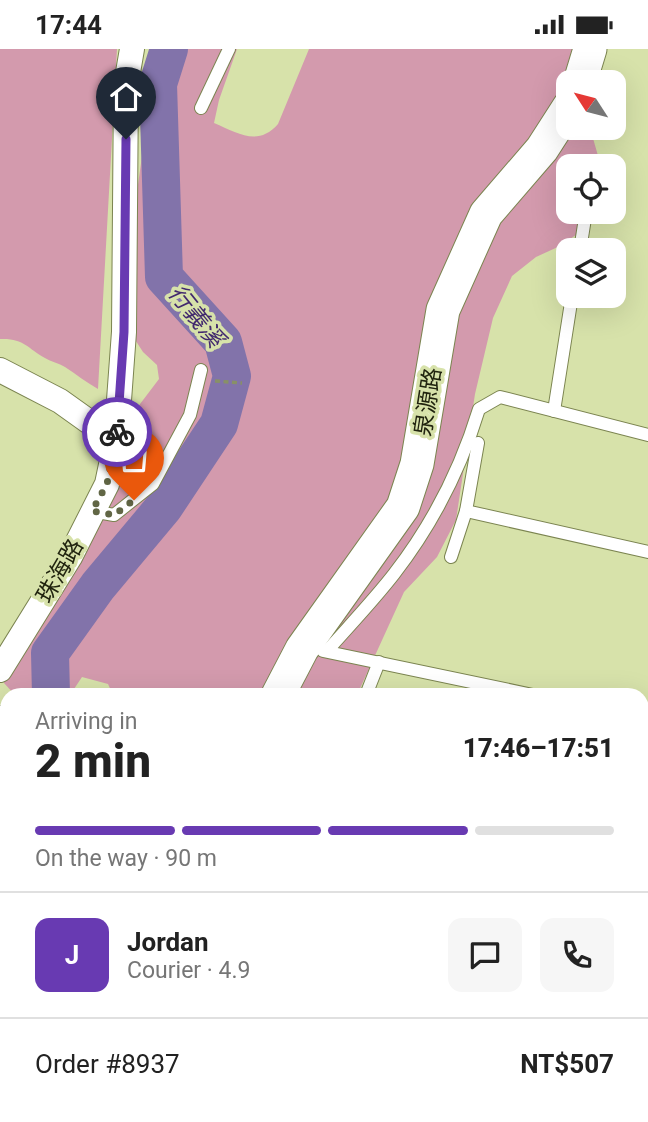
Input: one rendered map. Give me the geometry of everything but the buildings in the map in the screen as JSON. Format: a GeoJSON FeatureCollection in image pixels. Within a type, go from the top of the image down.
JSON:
{"type":"FeatureCollection","features":[{"type":"Feature","properties":{"kind":"street","name":"珠海路"},"geometry":{"type":"LineString","coordinates":[[0,670],[70,557],[107,484],[116,441],[124,332],[126,84],[132,49]]}},
{"type":"Feature","properties":{"kind":"street"},"geometry":{"type":"LineString","coordinates":[[584,70],[590,49]]}},
{"type":"Feature","properties":{"kind":"street","name":"泉源路"},"geometry":{"type":"LineString","coordinates":[[284,688],[314,650],[403,507],[417,464],[443,310],[486,214],[542,149],[556,127]]}},
{"type":"Feature","properties":{"kind":"street"},"geometry":{"type":"LineString","coordinates":[[0,370],[61,401],[116,441]]}},
{"type":"Feature","properties":{"kind":"lane"},"geometry":{"type":"LineString","coordinates":[[201,108],[229,49]]}},
{"type":"Feature","properties":{"kind":"lane"},"geometry":{"type":"LineString","coordinates":[[554,411],[570,308]]}},
{"type":"Feature","properties":{"kind":"lane"},"geometry":{"type":"LineString","coordinates":[[92,511],[114,515],[153,484],[190,415],[200,375]]}},
{"type":"Feature","properties":{"kind":"lane"},"geometry":{"type":"LineString","coordinates":[[314,650],[394,575],[449,487],[479,409],[500,397],[648,435]]}},
{"type":"Feature","properties":{"kind":"lane"},"geometry":{"type":"LineString","coordinates":[[451,557],[466,511],[478,443]]}},
{"type":"Feature","properties":{"kind":"lane"},"geometry":{"type":"LineString","coordinates":[[466,511],[648,552]]}},
{"type":"Feature","properties":{"kind":"lane"},"geometry":{"type":"LineString","coordinates":[[314,650],[500,688]]}},
{"type":"Feature","properties":{"kind":"lane"},"geometry":{"type":"LineString","coordinates":[[369,688],[379,662]]}},
{"type":"Feature","properties":{"kind":"path"},"geometry":{"type":"LineString","coordinates":[[200,375],[242,383]]}},
{"type":"Feature","properties":{"kind":"shaded area"},"geometry":{"type":"Polygon","coordinates":[[[0,49],[117,49],[98,389],[20,342],[0,339],[0,49]]]}},
{"type":"Feature","properties":{"kind":"shaded area"},"geometry":{"type":"Polygon","coordinates":[[[185,49],[237,49],[214,123],[240,134],[255,136],[263,135],[278,124],[309,49],[573,49],[568,70],[556,70],[556,140],[593,140],[598,154],[556,154],[556,224],[592,224],[571,238],[556,238],[556,248],[536,257],[512,276],[493,318],[475,394],[456,520],[437,557],[404,592],[360,688],[110,688],[108,684],[82,677],[75,688],[9,688],[4,683],[5,674],[113,485],[132,433],[137,408],[159,379],[157,365],[143,352],[132,335],[131,234],[146,128],[185,49]]]}},
{"type":"Feature","properties":{"kind":"waterway","name":"行義溪"},"geometry":{"type":"LineString","coordinates":[[51,688],[50,653],[98,586],[164,507],[219,424],[232,376],[223,342],[164,277],[158,84],[169,49]]}},
{"type":"Feature","properties":{"kind":"way so far"},"geometry":{"type":"LineString","coordinates":[[117,432],[107,484],[92,511],[114,515],[134,500]]}},
{"type":"Feature","properties":{"kind":"route"},"geometry":{"type":"LineString","coordinates":[[117,432],[124,332],[126,139]]}}]}
